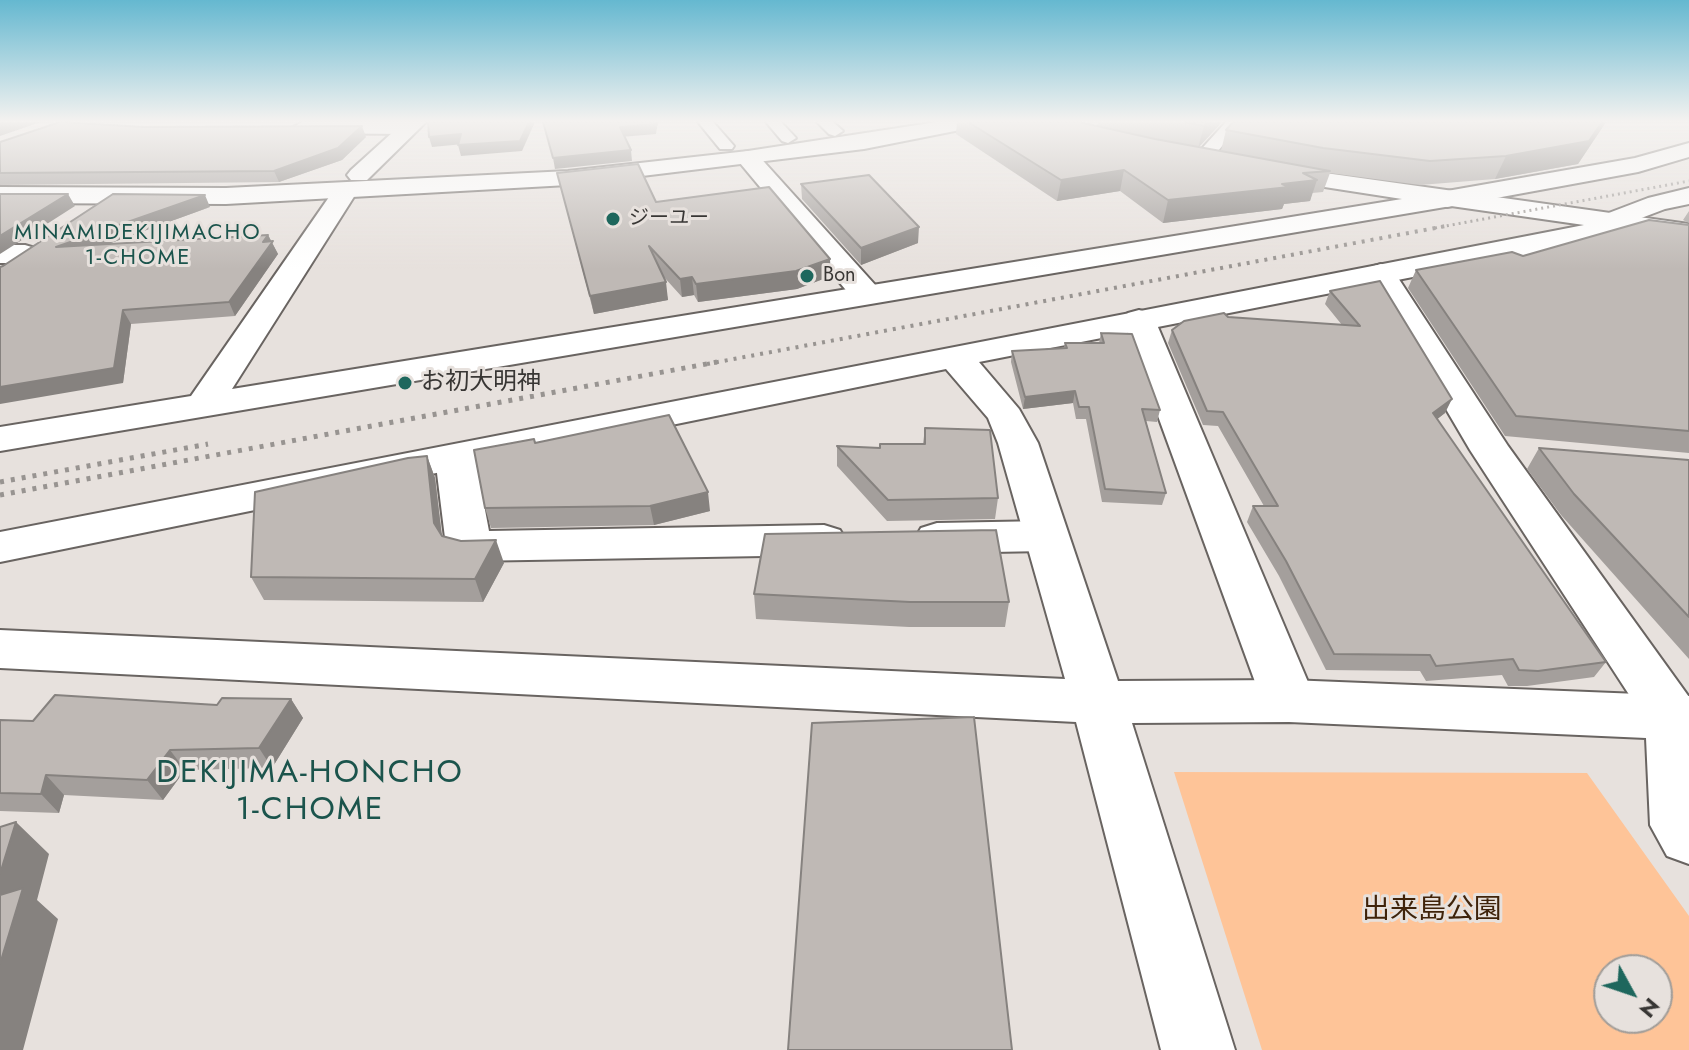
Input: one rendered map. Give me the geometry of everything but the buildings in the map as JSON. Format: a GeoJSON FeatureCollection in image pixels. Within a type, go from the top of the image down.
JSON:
{"type":"FeatureCollection","features":[{"type":"Feature","properties":{"kind":"main road"},"geometry":{"type":"LineString","coordinates":[[202,407],[352,184],[365,171]]}},
{"type":"Feature","properties":{"kind":"main road"},"geometry":{"type":"LineString","coordinates":[[0,195],[110,198],[352,184],[568,178],[614,171]]}},
{"type":"Feature","properties":{"kind":"main road"},"geometry":{"type":"LineString","coordinates":[[754,171],[866,294]]}},
{"type":"Feature","properties":{"kind":"main road"},"geometry":{"type":"LineString","coordinates":[[1270,171],[1689,232]]}},
{"type":"Feature","properties":{"kind":"main road"},"geometry":{"type":"LineString","coordinates":[[0,439],[1604,171]]}},
{"type":"Feature","properties":{"kind":"main road"},"geometry":{"type":"LineString","coordinates":[[0,176],[352,184]]}},
{"type":"Feature","properties":{"kind":"main road"},"geometry":{"type":"LineString","coordinates":[[0,547],[1139,320],[1571,238],[1606,227],[1615,220],[1657,203],[1689,196]]}},
{"type":"Feature","properties":{"kind":"main road"},"geometry":{"type":"LineString","coordinates":[[75,221],[110,198]]}},
{"type":"Feature","properties":{"kind":"main road"},"geometry":{"type":"LineString","coordinates":[[0,271],[12,254],[50,237]]}},
{"type":"Feature","properties":{"kind":"main road"},"geometry":{"type":"LineString","coordinates":[[1381,273],[1490,450],[1681,718],[1681,825],[1689,836]]}},
{"type":"Feature","properties":{"kind":"main road"},"geometry":{"type":"LineString","coordinates":[[1139,320],[1289,701]]}},
{"type":"Feature","properties":{"kind":"main road"},"geometry":{"type":"LineString","coordinates":[[954,357],[1006,417],[1018,443],[1098,702],[1198,1050]]}},
{"type":"Feature","properties":{"kind":"main road"},"geometry":{"type":"LineString","coordinates":[[1490,450],[1536,454]]}},
{"type":"Feature","properties":{"kind":"main road"},"geometry":{"type":"LineString","coordinates":[[455,457],[469,546],[1046,536]]}},
{"type":"Feature","properties":{"kind":"main road"},"geometry":{"type":"LineString","coordinates":[[0,649],[1098,702],[1289,701],[1681,718]]}},
{"type":"Feature","properties":{"kind":"green space","name":"出来島公園"},"geometry":{"type":"Polygon","coordinates":[[[1174,772],[1587,773],[1689,916],[1689,1050],[1262,1050],[1174,772]]]}},
{"type":"Feature","properties":{"kind":"railway"},"geometry":{"type":"LineString","coordinates":[[1435,228],[1689,181]]}},
{"type":"Feature","properties":{"kind":"railway"},"geometry":{"type":"LineString","coordinates":[[707,364],[1446,226]]}},
{"type":"Feature","properties":{"kind":"railway"},"geometry":{"type":"LineString","coordinates":[[0,495],[717,362]]}},
{"type":"Feature","properties":{"kind":"railway"},"geometry":{"type":"LineString","coordinates":[[0,482],[208,444]]}},
{"type":"Feature","properties":{"kind":"place","name":"ジーユー"},"geometry":{"type":"Point","coordinates":[613,219]}},
{"type":"Feature","properties":{"kind":"place","name":"Bon"},"geometry":{"type":"Point","coordinates":[807,276]}},
{"type":"Feature","properties":{"kind":"place","name":"お初大明神"},"geometry":{"type":"Point","coordinates":[405,383]}},
{"type":"Feature","properties":{"kind":"district","name":"MINAMIDEKIJIMACHO 1-CHOME"},"geometry":{"type":"Point","coordinates":[138,246]}},
{"type":"Feature","properties":{"kind":"district","name":"DEKIJIMA-HONCHO 1-CHOME"},"geometry":{"type":"Point","coordinates":[310,792]}}]}
